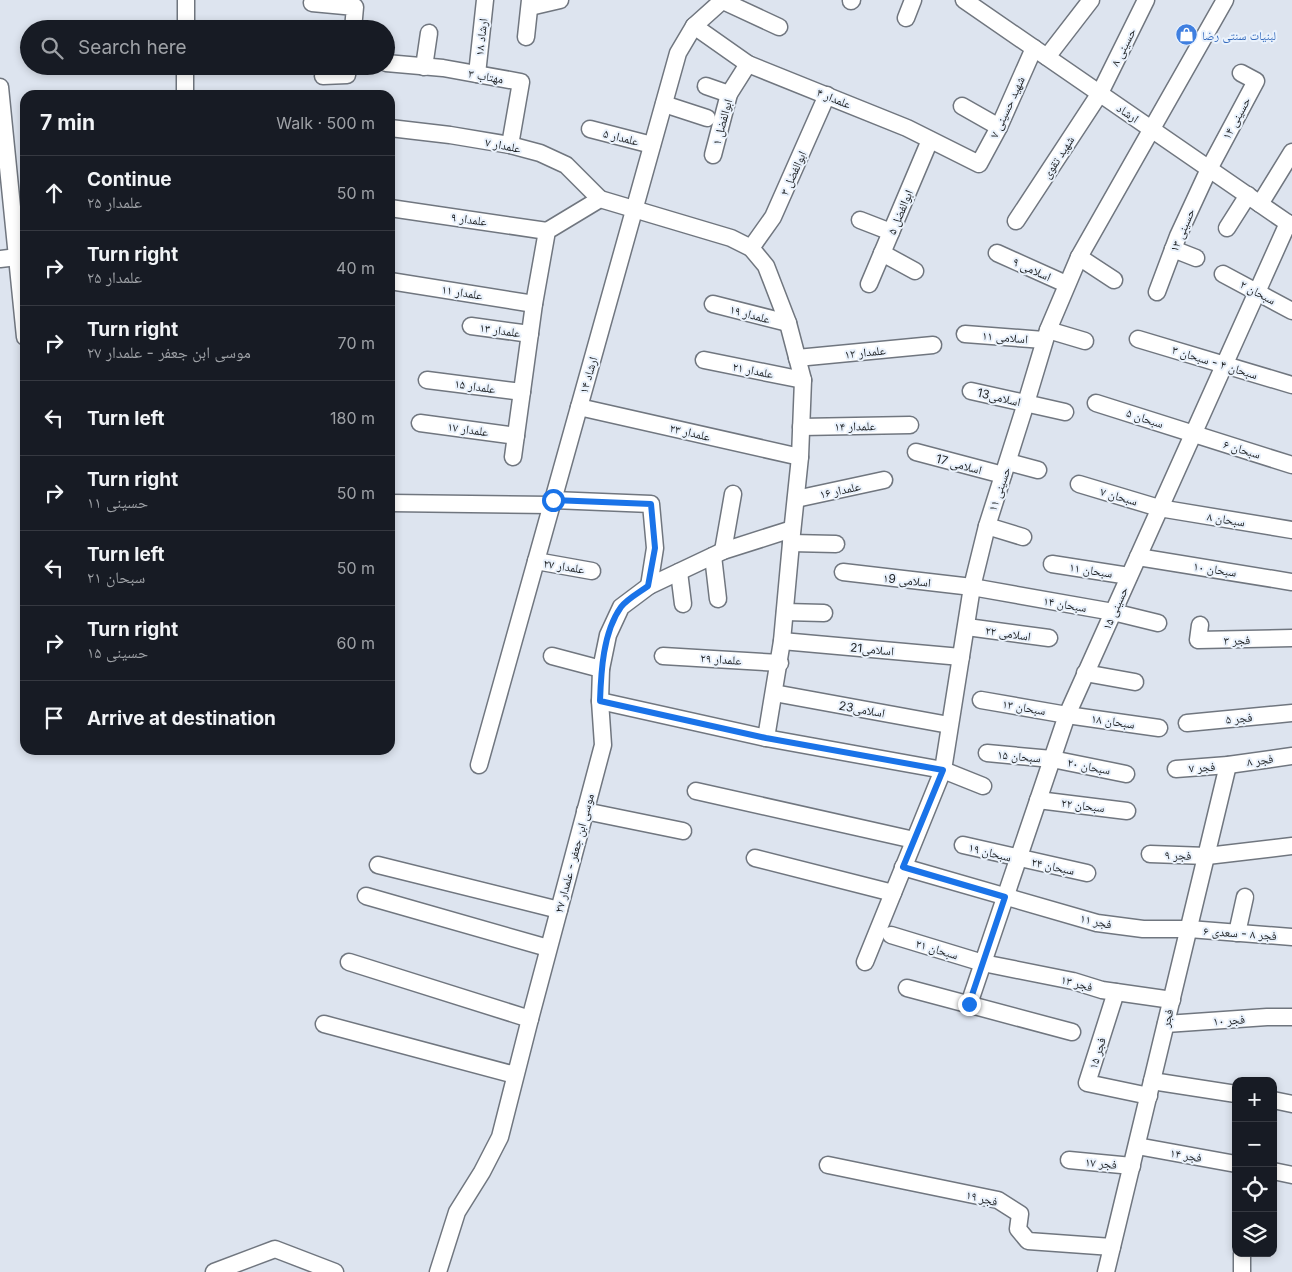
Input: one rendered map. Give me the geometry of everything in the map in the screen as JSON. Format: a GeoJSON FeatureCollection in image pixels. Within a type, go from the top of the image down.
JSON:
{"type":"FeatureCollection","features":[{"type":"Feature","properties":{"kind":"street"},"geometry":{"type":"LineString","coordinates":[[186,0],[186,20]]}},
{"type":"Feature","properties":{"kind":"street","name":"ارشاد ۱۸"},"geometry":{"type":"LineString","coordinates":[[477,74],[485,0]]}},
{"type":"Feature","properties":{"kind":"street"},"geometry":{"type":"LineString","coordinates":[[526,37],[530,4],[560,0]]}},
{"type":"Feature","properties":{"kind":"street"},"geometry":{"type":"LineString","coordinates":[[723,0],[779,28]]}},
{"type":"Feature","properties":{"kind":"street","name":"ارشاد ۱۴"},"geometry":{"type":"LineString","coordinates":[[479,765],[678,53],[694,26],[723,0]]}},
{"type":"Feature","properties":{"kind":"street"},"geometry":{"type":"LineString","coordinates":[[906,18],[913,0]]}},
{"type":"Feature","properties":{"kind":"street","name":"ارشاد"},"geometry":{"type":"LineString","coordinates":[[964,0],[986,6],[1041,53],[1290,224]]}},
{"type":"Feature","properties":{"kind":"street","name":"شهید حسینی ۷"},"geometry":{"type":"LineString","coordinates":[[979,164],[1041,53],[1091,0]]}},
{"type":"Feature","properties":{"kind":"street","name":"حسینی ۸"},"geometry":{"type":"LineString","coordinates":[[1100,94],[1146,0]]}},
{"type":"Feature","properties":{"kind":"street","name":"حسینی ۱۱"},"geometry":{"type":"LineString","coordinates":[[865,962],[943,770],[972,587],[986,526],[1006,468],[1046,335],[1079,257],[1224,0]]}},
{"type":"Feature","properties":{"kind":"street"},"geometry":{"type":"LineString","coordinates":[[312,3],[355,8],[354,20]]}},
{"type":"Feature","properties":{"kind":"street","name":"علمدار ۴"},"geometry":{"type":"LineString","coordinates":[[694,26],[748,64],[908,128],[979,164]]}},
{"type":"Feature","properties":{"kind":"street"},"geometry":{"type":"LineString","coordinates":[[424,66],[428,33]]}},
{"type":"Feature","properties":{"kind":"street","name":"مهتاب ۳"},"geometry":{"type":"LineString","coordinates":[[395,64],[424,66],[521,82],[510,145]]}},
{"type":"Feature","properties":{"kind":"street","name":"ابوالفضل ۱"},"geometry":{"type":"LineString","coordinates":[[713,155],[729,94],[748,64]]}},
{"type":"Feature","properties":{"kind":"street","name":"حسینی ۱۴"},"geometry":{"type":"LineString","coordinates":[[1209,169],[1256,81],[1241,73]]}},
{"type":"Feature","properties":{"kind":"street"},"geometry":{"type":"LineString","coordinates":[[185,75],[185,90]]}},
{"type":"Feature","properties":{"kind":"street"},"geometry":{"type":"LineString","coordinates":[[323,76],[347,75]]}},
{"type":"Feature","properties":{"kind":"street"},"geometry":{"type":"LineString","coordinates":[[706,86],[729,94]]}},
{"type":"Feature","properties":{"kind":"street"},"geometry":{"type":"LineString","coordinates":[[0,87],[3,148],[11,197],[20,280]]}},
{"type":"Feature","properties":{"kind":"street","name":"شهید تقوی"},"geometry":{"type":"LineString","coordinates":[[1016,221],[1100,94]]}},
{"type":"Feature","properties":{"kind":"street","name":"ابوالفضل ۳"},"geometry":{"type":"LineString","coordinates":[[751,248],[773,217],[827,95]]}},
{"type":"Feature","properties":{"kind":"street"},"geometry":{"type":"LineString","coordinates":[[664,104],[707,118]]}},
{"type":"Feature","properties":{"kind":"street"},"geometry":{"type":"LineString","coordinates":[[962,106],[999,127]]}},
{"type":"Feature","properties":{"kind":"street","name":"علمدار ۷"},"geometry":{"type":"LineString","coordinates":[[395,129],[510,145],[540,153],[566,165],[600,200]]}},
{"type":"Feature","properties":{"kind":"street","name":"علمدار ۵"},"geometry":{"type":"LineString","coordinates":[[590,129],[652,144]]}},
{"type":"Feature","properties":{"kind":"street","name":"ابوالفضل ۵"},"geometry":{"type":"LineString","coordinates":[[869,284],[930,140]]}},
{"type":"Feature","properties":{"kind":"street"},"geometry":{"type":"LineString","coordinates":[[1227,228],[1254,199],[1292,152]]}},
{"type":"Feature","properties":{"kind":"street","name":"حسینی ۱۳"},"geometry":{"type":"LineString","coordinates":[[1157,292],[1173,249],[1209,169]]}},
{"type":"Feature","properties":{"kind":"street"},"geometry":{"type":"LineString","coordinates":[[513,457],[534,304],[547,230],[600,200],[731,238],[751,248],[766,266],[788,323],[803,380],[800,457],[780,663],[766,738]]}},
{"type":"Feature","properties":{"kind":"street","name":"علمدار ۹"},"geometry":{"type":"LineString","coordinates":[[395,209],[547,230]]}},
{"type":"Feature","properties":{"kind":"street"},"geometry":{"type":"LineString","coordinates":[[860,220],[891,232]]}},
{"type":"Feature","properties":{"kind":"street","name":"حسینی ۱۵"},"geometry":{"type":"LineString","coordinates":[[969,1004],[1067,714],[1256,292],[1290,224]]}},
{"type":"Feature","properties":{"kind":"street"},"geometry":{"type":"LineString","coordinates":[[1173,249],[1196,258]]}},
{"type":"Feature","properties":{"kind":"street"},"geometry":{"type":"LineString","coordinates":[[882,253],[915,270]]}},
{"type":"Feature","properties":{"kind":"street","name":"اسلامی ۹"},"geometry":{"type":"LineString","coordinates":[[997,253],[1066,284]]}},
{"type":"Feature","properties":{"kind":"street"},"geometry":{"type":"LineString","coordinates":[[0,259],[17,257]]}},
{"type":"Feature","properties":{"kind":"street"},"geometry":{"type":"LineString","coordinates":[[1079,257],[1114,280]]}},
{"type":"Feature","properties":{"kind":"street","name":"سبحان ۲"},"geometry":{"type":"LineString","coordinates":[[1223,274],[1292,311]]}},
{"type":"Feature","properties":{"kind":"street","name":"علمدار ۱۱"},"geometry":{"type":"LineString","coordinates":[[395,281],[534,304]]}},
{"type":"Feature","properties":{"kind":"street","name":"علمدار ۱۹"},"geometry":{"type":"LineString","coordinates":[[712,304],[788,323]]}},
{"type":"Feature","properties":{"kind":"street","name":"علمدار ۱۳"},"geometry":{"type":"LineString","coordinates":[[471,326],[530,334]]}},
{"type":"Feature","properties":{"kind":"street","name":"اسلامی ۱۱"},"geometry":{"type":"LineString","coordinates":[[965,334],[1046,335],[1085,341]]}},
{"type":"Feature","properties":{"kind":"street","name":"سبحان ۴ - سبحان ۳"},"geometry":{"type":"LineString","coordinates":[[1138,339],[1292,385]]}},
{"type":"Feature","properties":{"kind":"street","name":"علمدار ۱۲"},"geometry":{"type":"LineString","coordinates":[[797,358],[933,345]]}},
{"type":"Feature","properties":{"kind":"street","name":"علمدار ۲۱"},"geometry":{"type":"LineString","coordinates":[[704,360],[803,380]]}},
{"type":"Feature","properties":{"kind":"street","name":"علمدار ۱۵"},"geometry":{"type":"LineString","coordinates":[[427,380],[522,392]]}},
{"type":"Feature","properties":{"kind":"street","name":"اسلامی13"},"geometry":{"type":"LineString","coordinates":[[971,391],[1065,412]]}},
{"type":"Feature","properties":{"kind":"street","name":"سبحان ۵"},"geometry":{"type":"LineString","coordinates":[[1096,403],[1193,434]]}},
{"type":"Feature","properties":{"kind":"street","name":"علمدار ۲۳"},"geometry":{"type":"LineString","coordinates":[[579,407],[800,457]]}},
{"type":"Feature","properties":{"kind":"street","name":"علمدار ۱۷"},"geometry":{"type":"LineString","coordinates":[[420,423],[516,436]]}},
{"type":"Feature","properties":{"kind":"street","name":"علمدار ۱۴"},"geometry":{"type":"LineString","coordinates":[[801,427],[910,425]]}},
{"type":"Feature","properties":{"kind":"street","name":"سبحان ۶"},"geometry":{"type":"LineString","coordinates":[[1193,434],[1292,465]]}},
{"type":"Feature","properties":{"kind":"street","name":"اسلامی 17"},"geometry":{"type":"LineString","coordinates":[[916,452],[1006,468],[1038,470]]}},
{"type":"Feature","properties":{"kind":"street","name":"علمدار ۱۶"},"geometry":{"type":"LineString","coordinates":[[796,500],[884,480]]}},
{"type":"Feature","properties":{"kind":"street","name":"سبحان ۷"},"geometry":{"type":"LineString","coordinates":[[1078,484],[1159,508]]}},
{"type":"Feature","properties":{"kind":"street"},"geometry":{"type":"LineString","coordinates":[[718,599],[718,553],[733,494]]}},
{"type":"Feature","properties":{"kind":"street"},"geometry":{"type":"LineString","coordinates":[[395,503],[552,502],[651,504],[655,548],[648,586]]}},
{"type":"Feature","properties":{"kind":"street","name":"سبحان ۸"},"geometry":{"type":"LineString","coordinates":[[1159,508],[1292,530]]}},
{"type":"Feature","properties":{"kind":"street"},"geometry":{"type":"LineString","coordinates":[[986,526],[1023,537]]}},
{"type":"Feature","properties":{"kind":"street","name":"موسی ابن جعفر - علمدار ۲۷"},"geometry":{"type":"LineString","coordinates":[[438,1272],[457,1212],[500,1137],[548,948],[603,745],[600,701],[601,669],[608,635],[621,606],[648,586],[718,553],[791,536],[836,544]]}},
{"type":"Feature","properties":{"kind":"street","name":"سبحان ۱۰"},"geometry":{"type":"LineString","coordinates":[[1138,557],[1292,582]]}},
{"type":"Feature","properties":{"kind":"street","name":"علمدار ۲۷"},"geometry":{"type":"LineString","coordinates":[[536,561],[592,571]]}},
{"type":"Feature","properties":{"kind":"street","name":"سبحان ۱۱"},"geometry":{"type":"LineString","coordinates":[[1052,564],[1129,576]]}},
{"type":"Feature","properties":{"kind":"street"},"geometry":{"type":"LineString","coordinates":[[678,572],[683,604]]}},
{"type":"Feature","properties":{"kind":"street","name":"اسلامی ۱9"},"geometry":{"type":"LineString","coordinates":[[843,572],[972,587]]}},
{"type":"Feature","properties":{"kind":"street","name":"سبحان ۱۴"},"geometry":{"type":"LineString","coordinates":[[972,587],[1113,612],[1158,623]]}},
{"type":"Feature","properties":{"kind":"street"},"geometry":{"type":"LineString","coordinates":[[785,612],[824,613]]}},
{"type":"Feature","properties":{"kind":"street","name":"فجر ۳"},"geometry":{"type":"LineString","coordinates":[[1200,626],[1198,640],[1292,638]]}},
{"type":"Feature","properties":{"kind":"street","name":"اسلامی ۲۲"},"geometry":{"type":"LineString","coordinates":[[966,627],[1049,638]]}},
{"type":"Feature","properties":{"kind":"street","name":"اسلامی21"},"geometry":{"type":"LineString","coordinates":[[782,641],[961,657]]}},
{"type":"Feature","properties":{"kind":"street"},"geometry":{"type":"LineString","coordinates":[[552,656],[601,669]]}},
{"type":"Feature","properties":{"kind":"street","name":"علمدار ۲۹"},"geometry":{"type":"LineString","coordinates":[[662,656],[780,663]]}},
{"type":"Feature","properties":{"kind":"street"},"geometry":{"type":"LineString","coordinates":[[1085,674],[1135,682]]}},
{"type":"Feature","properties":{"kind":"street","name":"اسلامی23"},"geometry":{"type":"LineString","coordinates":[[774,694],[949,725]]}},
{"type":"Feature","properties":{"kind":"street","name":"سبحان ۱۳"},"geometry":{"type":"LineString","coordinates":[[981,700],[1067,714]]}},
{"type":"Feature","properties":{"kind":"street"},"geometry":{"type":"LineString","coordinates":[[600,701],[766,738],[943,770],[983,786]]}},
{"type":"Feature","properties":{"kind":"street","name":"فجر ۵"},"geometry":{"type":"LineString","coordinates":[[1187,723],[1292,713]]}},
{"type":"Feature","properties":{"kind":"street","name":"سبحان ۱۸"},"geometry":{"type":"LineString","coordinates":[[1067,714],[1159,728]]}},
{"type":"Feature","properties":{"kind":"street","name":"سبحان ۱۵"},"geometry":{"type":"LineString","coordinates":[[986,753],[1052,759]]}},
{"type":"Feature","properties":{"kind":"street","name":"فجر ۸"},"geometry":{"type":"LineString","coordinates":[[1228,765],[1292,756]]}},
{"type":"Feature","properties":{"kind":"street","name":"سبحان ۲۰"},"geometry":{"type":"LineString","coordinates":[[1052,759],[1126,774]]}},
{"type":"Feature","properties":{"kind":"street","name":"فجر ۷"},"geometry":{"type":"LineString","coordinates":[[1176,769],[1228,765]]}},
{"type":"Feature","properties":{"kind":"street","name":"فجر"},"geometry":{"type":"LineString","coordinates":[[1106,1272],[1228,765]]}},
{"type":"Feature","properties":{"kind":"street"},"geometry":{"type":"LineString","coordinates":[[696,791],[914,840]]}},
{"type":"Feature","properties":{"kind":"street","name":"سبحان ۲۲"},"geometry":{"type":"LineString","coordinates":[[1038,800],[1127,811]]}},
{"type":"Feature","properties":{"kind":"street"},"geometry":{"type":"LineString","coordinates":[[585,811],[683,831]]}},
{"type":"Feature","properties":{"kind":"street","name":"سبحان ۱۹"},"geometry":{"type":"LineString","coordinates":[[963,845],[1018,858]]}},
{"type":"Feature","properties":{"kind":"street","name":"فجر ۹"},"geometry":{"type":"LineString","coordinates":[[1150,854],[1206,856],[1292,846]]}},
{"type":"Feature","properties":{"kind":"street"},"geometry":{"type":"LineString","coordinates":[[755,858],[893,893]]}},
{"type":"Feature","properties":{"kind":"street","name":"سبحان ۲۴"},"geometry":{"type":"LineString","coordinates":[[1018,858],[1087,873]]}},
{"type":"Feature","properties":{"kind":"street"},"geometry":{"type":"LineString","coordinates":[[378,866],[559,910]]}},
{"type":"Feature","properties":{"kind":"street"},"geometry":{"type":"LineString","coordinates":[[903,867],[1005,897]]}},
{"type":"Feature","properties":{"kind":"street"},"geometry":{"type":"LineString","coordinates":[[366,896],[548,948]]}},
{"type":"Feature","properties":{"kind":"street"},"geometry":{"type":"LineString","coordinates":[[1237,933],[1245,896]]}},
{"type":"Feature","properties":{"kind":"street","name":"فجر ۱۱"},"geometry":{"type":"LineString","coordinates":[[1005,897],[1097,923],[1143,929],[1189,929]]}},
{"type":"Feature","properties":{"kind":"street","name":"فجر ۸ - سعدی ۶"},"geometry":{"type":"LineString","coordinates":[[1189,929],[1292,937]]}},
{"type":"Feature","properties":{"kind":"street","name":"سبحان ۲۱"},"geometry":{"type":"LineString","coordinates":[[891,935],[983,963]]}},
{"type":"Feature","properties":{"kind":"street"},"geometry":{"type":"LineString","coordinates":[[349,962],[530,1019]]}},
{"type":"Feature","properties":{"kind":"street","name":"فجر ۱۳"},"geometry":{"type":"LineString","coordinates":[[983,963],[1073,981],[1102,990],[1172,1000]]}},
{"type":"Feature","properties":{"kind":"street"},"geometry":{"type":"LineString","coordinates":[[907,988],[1072,1032]]}},
{"type":"Feature","properties":{"kind":"street","name":"فجر ۱۵"},"geometry":{"type":"LineString","coordinates":[[1116,992],[1088,1083],[1151,1088]]}},
{"type":"Feature","properties":{"kind":"street","name":"فجر ۱۰"},"geometry":{"type":"LineString","coordinates":[[1166,1024],[1267,1017],[1292,1018]]}},
{"type":"Feature","properties":{"kind":"street"},"geometry":{"type":"LineString","coordinates":[[324,1024],[516,1075]]}},
{"type":"Feature","properties":{"kind":"street"},"geometry":{"type":"LineString","coordinates":[[1151,1088],[1232,1094]]}},
{"type":"Feature","properties":{"kind":"street"},"geometry":{"type":"LineString","coordinates":[[1277,1101],[1292,1104]]}},
{"type":"Feature","properties":{"kind":"street","name":"فجر ۱۴"},"geometry":{"type":"LineString","coordinates":[[1137,1146],[1232,1163]]}},
{"type":"Feature","properties":{"kind":"street","name":"فجر ۱۷"},"geometry":{"type":"LineString","coordinates":[[1069,1160],[1132,1166]]}},
{"type":"Feature","properties":{"kind":"street","name":"فجر ۱۹"},"geometry":{"type":"LineString","coordinates":[[828,1165],[998,1200],[1020,1214],[1018,1229],[1028,1241],[1112,1247]]}},
{"type":"Feature","properties":{"kind":"street"},"geometry":{"type":"LineString","coordinates":[[1277,1172],[1292,1175]]}},
{"type":"Feature","properties":{"kind":"street"},"geometry":{"type":"LineString","coordinates":[[214,1272],[275,1249],[335,1272]]}},
{"type":"Feature","properties":{"kind":"street"},"geometry":{"type":"LineString","coordinates":[[1242,1257],[1242,1272]]}},
{"type":"Feature","properties":{"kind":"place","name":"لبنیات سنتی رضا"},"geometry":{"type":"Point","coordinates":[1186,35]}},
{"type":"Feature","properties":{"kind":"route"},"geometry":{"type":"LineString","coordinates":[[553,500],[651,504],[655,548],[648,586],[621,606],[608,635],[601,669],[600,701],[766,738],[943,770],[903,867],[1005,897],[969,1004]]}}]}
